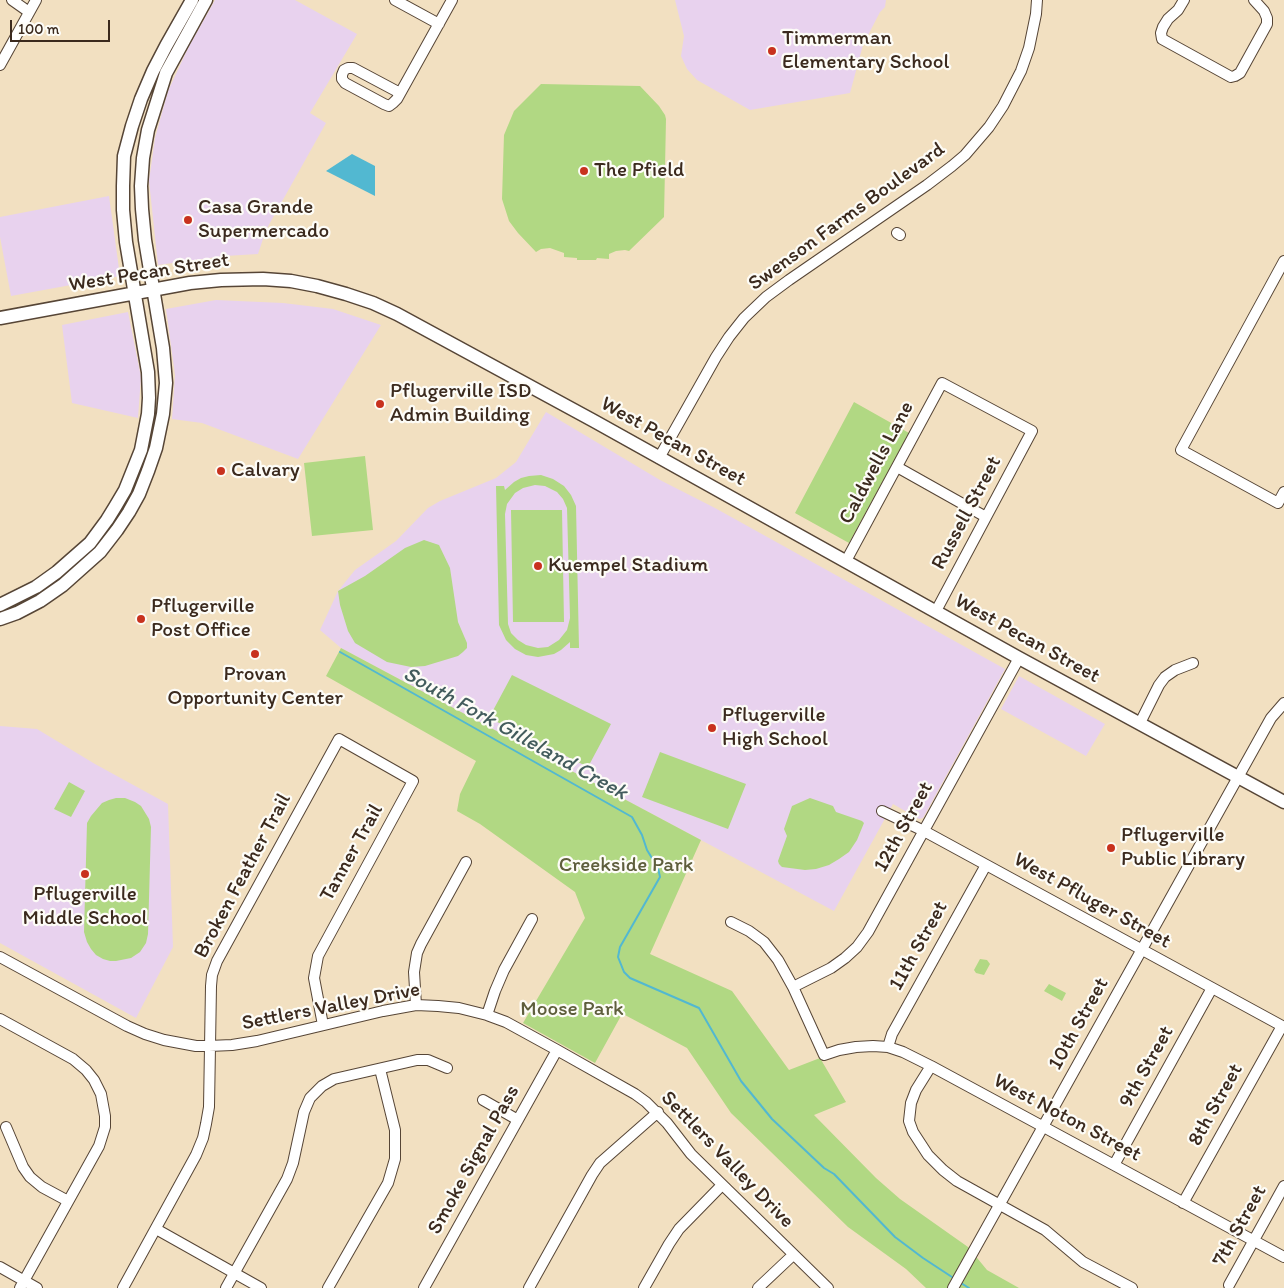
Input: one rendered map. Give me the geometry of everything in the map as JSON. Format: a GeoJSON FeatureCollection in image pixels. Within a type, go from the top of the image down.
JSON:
{"type":"FeatureCollection","features":[{"type":"Feature","properties":{"kind":"main road"},"geometry":{"type":"LineString","coordinates":[[17,613],[6,603],[36,587],[57,572],[90,543],[107,520],[125,490],[141,450],[148,414],[148,372],[126,242],[123,210],[124,156],[141,99],[153,71],[166,46],[195,2]]}},
{"type":"Feature","properties":{"kind":"main road"},"geometry":{"type":"LineString","coordinates":[[0,620],[40,601],[63,585],[100,552],[117,530],[139,494],[156,448],[163,414],[166,383],[145,240],[141,186],[143,158],[148,130],[166,72],[195,2]]}},
{"type":"Feature","properties":{"kind":"main road"},"geometry":{"type":"LineString","coordinates":[[132,126],[148,130]]}},
{"type":"Feature","properties":{"kind":"main road","name":"West Pecan Street"},"geometry":{"type":"LineString","coordinates":[[0,318],[190,283],[221,280],[263,279],[291,281],[354,296],[373,303],[397,314],[1019,658],[1284,802]]}},
{"type":"Feature","properties":{"kind":"main road"},"geometry":{"type":"LineString","coordinates":[[148,414],[163,414]]}},
{"type":"Feature","properties":{"kind":"main road"},"geometry":{"type":"LineString","coordinates":[[90,543],[100,552]]}},
{"type":"Feature","properties":{"kind":"street"},"geometry":{"type":"LineString","coordinates":[[12,0],[29,12]]}},
{"type":"Feature","properties":{"kind":"street"},"geometry":{"type":"LineString","coordinates":[[0,65],[36,0]]}},
{"type":"Feature","properties":{"kind":"street"},"geometry":{"type":"LineString","coordinates":[[396,0],[439,24]]}},
{"type":"Feature","properties":{"kind":"street"},"geometry":{"type":"LineString","coordinates":[[400,93],[353,68],[344,70],[342,74],[342,79],[345,83],[389,106],[400,93],[452,0]]}},
{"type":"Feature","properties":{"kind":"street","name":"Swenson Farms Boulevard"},"geometry":{"type":"LineString","coordinates":[[659,458],[716,357],[744,318],[766,297],[789,280],[952,166],[965,155],[989,127],[1003,106],[1021,71],[1029,48],[1037,0]]}},
{"type":"Feature","properties":{"kind":"street"},"geometry":{"type":"LineString","coordinates":[[1184,0],[1163,27],[1162,39],[1231,76],[1235,76],[1240,73],[1267,24],[1264,11],[1254,0]]}},
{"type":"Feature","properties":{"kind":"street"},"geometry":{"type":"LineString","coordinates":[[366,95],[374,79]]}},
{"type":"Feature","properties":{"kind":"street"},"geometry":{"type":"LineString","coordinates":[[1284,261],[1181,450],[1278,503],[1284,492]]}},
{"type":"Feature","properties":{"kind":"street","name":"Russell Street"},"geometry":{"type":"LineString","coordinates":[[936,611],[1032,431],[942,383]]}},
{"type":"Feature","properties":{"kind":"street","name":"Caldwells Lane"},"geometry":{"type":"LineString","coordinates":[[846,561],[942,383]]}},
{"type":"Feature","properties":{"kind":"street"},"geometry":{"type":"LineString","coordinates":[[896,466],[986,517]]}},
{"type":"Feature","properties":{"kind":"street","name":"12th Street"},"geometry":{"type":"LineString","coordinates":[[793,987],[831,968],[845,958],[857,947],[868,932],[1019,658]]}},
{"type":"Feature","properties":{"kind":"street"},"geometry":{"type":"LineString","coordinates":[[1140,723],[1166,677],[1175,670],[1193,663]]}},
{"type":"Feature","properties":{"kind":"street","name":"10th Street"},"geometry":{"type":"LineString","coordinates":[[953,1288],[1271,718],[1284,703]]}},
{"type":"Feature","properties":{"kind":"street","name":"Tanner Trail"},"geometry":{"type":"LineString","coordinates":[[323,1025],[314,978],[318,956],[413,781],[338,739]]}},
{"type":"Feature","properties":{"kind":"street","name":"Broken Feather Trail"},"geometry":{"type":"LineString","coordinates":[[123,1288],[196,1155],[203,1138],[209,1106],[211,986],[212,975],[217,961],[338,739]]}},
{"type":"Feature","properties":{"kind":"street","name":"West Pfluger Street"},"geometry":{"type":"LineString","coordinates":[[882,811],[986,864],[1283,1026]]}},
{"type":"Feature","properties":{"kind":"street"},"geometry":{"type":"LineString","coordinates":[[416,1005],[414,972],[417,953],[466,862]]}},
{"type":"Feature","properties":{"kind":"street","name":"11th Street"},"geometry":{"type":"LineString","coordinates":[[888,1048],[892,1034],[986,864]]}},
{"type":"Feature","properties":{"kind":"street"},"geometry":{"type":"LineString","coordinates":[[487,1015],[504,970],[532,919]]}},
{"type":"Feature","properties":{"kind":"street"},"geometry":{"type":"LineString","coordinates":[[730,922],[749,931],[764,942],[778,960],[793,987]]}},
{"type":"Feature","properties":{"kind":"street","name":"Settlers Valley Drive"},"geometry":{"type":"LineString","coordinates":[[1,960],[127,1026],[145,1034],[180,1044],[232,1046],[257,1042],[383,1011],[416,1005],[459,1008],[506,1022],[635,1094],[658,1112],[691,1154],[793,1256],[828,1288]]}},
{"type":"Feature","properties":{"kind":"street","name":"West Noton Street"},"geometry":{"type":"LineString","coordinates":[[793,987],[824,1055],[839,1050],[872,1046],[903,1052],[1284,1257]]}},
{"type":"Feature","properties":{"kind":"street","name":"9th Street"},"geometry":{"type":"LineString","coordinates":[[1114,1165],[1212,988]]}},
{"type":"Feature","properties":{"kind":"street"},"geometry":{"type":"LineString","coordinates":[[0,1019],[73,1059],[86,1070],[101,1094],[105,1116],[99,1146],[22,1284]]}},
{"type":"Feature","properties":{"kind":"street","name":"8th Street"},"geometry":{"type":"LineString","coordinates":[[1183,1203],[1283,1026]]}},
{"type":"Feature","properties":{"kind":"street","name":"Smoke Signal Pass"},"geometry":{"type":"LineString","coordinates":[[424,1288],[557,1050]]}},
{"type":"Feature","properties":{"kind":"street"},"geometry":{"type":"LineString","coordinates":[[226,1288],[288,1178],[304,1112],[310,1098],[322,1086],[334,1079],[417,1060],[428,1060],[447,1068]]}},
{"type":"Feature","properties":{"kind":"street"},"geometry":{"type":"LineString","coordinates":[[931,1066],[916,1090],[911,1103],[909,1120],[913,1132],[928,1155],[942,1170],[957,1181],[1045,1230],[1083,1262],[1132,1288]]}},
{"type":"Feature","properties":{"kind":"street"},"geometry":{"type":"LineString","coordinates":[[328,1288],[388,1183],[395,1159],[395,1130],[380,1069]]}},
{"type":"Feature","properties":{"kind":"street"},"geometry":{"type":"LineString","coordinates":[[483,1100],[518,1120]]}},
{"type":"Feature","properties":{"kind":"street"},"geometry":{"type":"LineString","coordinates":[[529,1288],[600,1163],[658,1112]]}},
{"type":"Feature","properties":{"kind":"street"},"geometry":{"type":"LineString","coordinates":[[6,1127],[23,1167],[30,1177],[42,1187],[68,1201]]}},
{"type":"Feature","properties":{"kind":"street"},"geometry":{"type":"LineString","coordinates":[[644,1288],[668,1244],[679,1229],[722,1185]]}},
{"type":"Feature","properties":{"kind":"street","name":"7th Street"},"geometry":{"type":"LineString","coordinates":[[1229,1284],[1284,1186]]}},
{"type":"Feature","properties":{"kind":"street"},"geometry":{"type":"LineString","coordinates":[[156,1229],[260,1288]]}},
{"type":"Feature","properties":{"kind":"street"},"geometry":{"type":"LineString","coordinates":[[758,1288],[793,1256]]}},
{"type":"Feature","properties":{"kind":"street"},"geometry":{"type":"LineString","coordinates":[[0,1267],[22,1284],[37,1288]]}},
{"type":"Feature","properties":{"kind":"shaded area"},"geometry":{"type":"Polygon","coordinates":[[[215,0],[295,0],[357,34],[310,113],[326,123],[266,230],[258,254],[225,256],[158,265],[149,181],[155,138],[168,91],[188,48],[215,0]]]}},
{"type":"Feature","properties":{"kind":"shaded area","name":"Timmerman Elementary School"},"geometry":{"type":"Polygon","coordinates":[[[675,0],[886,0],[885,7],[880,12],[863,45],[850,93],[750,110],[697,80],[687,69],[681,56],[684,36],[675,0]]]}},
{"type":"Feature","properties":{"kind":"shaded area"},"geometry":{"type":"Polygon","coordinates":[[[109,196],[120,276],[11,296],[0,237],[0,217],[109,196]]]}},
{"type":"Feature","properties":{"kind":"shaded area"},"geometry":{"type":"Polygon","coordinates":[[[216,300],[283,303],[333,309],[381,325],[298,459],[202,423],[172,419],[175,375],[166,309],[216,300]]]}},
{"type":"Feature","properties":{"kind":"shaded area"},"geometry":{"type":"Polygon","coordinates":[[[128,312],[141,377],[138,418],[72,403],[62,325],[128,312]]]}},
{"type":"Feature","properties":{"kind":"shaded area","name":"Pflugerville High School"},"geometry":{"type":"Polygon","coordinates":[[[546,412],[660,480],[715,508],[1005,669],[923,818],[919,819],[893,804],[834,911],[341,648],[320,630],[338,591],[355,570],[396,541],[428,508],[440,501],[496,478],[516,462],[546,412]]]}},
{"type":"Feature","properties":{"kind":"shaded area"},"geometry":{"type":"Polygon","coordinates":[[[1019,676],[1105,724],[1086,756],[1001,709],[1019,676]]]}},
{"type":"Feature","properties":{"kind":"shaded area","name":"Pflugerville Middle School"},"geometry":{"type":"Polygon","coordinates":[[[0,726],[37,729],[95,764],[168,804],[173,947],[136,1018],[0,943],[0,726]]]}},
{"type":"Feature","properties":{"kind":"green space","name":"The Pfield"},"geometry":{"type":"Polygon","coordinates":[[[541,84],[640,86],[665,115],[664,217],[629,251],[616,251],[609,254],[609,259],[597,258],[596,260],[577,260],[577,258],[564,257],[564,253],[550,248],[541,249],[536,252],[509,221],[502,199],[504,135],[514,111],[541,84]]]}},
{"type":"Feature","properties":{"kind":"green space"},"geometry":{"type":"Polygon","coordinates":[[[854,402],[909,433],[849,543],[795,513],[854,402]]]}},
{"type":"Feature","properties":{"kind":"green space"},"geometry":{"type":"Polygon","coordinates":[[[365,456],[373,530],[312,536],[304,463],[365,456]]]}},
{"type":"Feature","properties":{"kind":"green space"},"geometry":{"type":"Polygon","coordinates":[[[541,475],[553,479],[564,486],[576,506],[579,648],[570,648],[570,642],[554,654],[538,657],[526,655],[515,649],[506,640],[499,625],[496,486],[504,486],[505,490],[514,482],[529,476],[541,475]],[[535,485],[523,488],[515,493],[507,504],[505,514],[508,624],[511,633],[518,640],[526,645],[538,648],[548,647],[559,640],[567,630],[570,618],[567,508],[557,492],[545,486],[535,485]]]}},
{"type":"Feature","properties":{"kind":"green space","name":"Kuempel Stadium"},"geometry":{"type":"Polygon","coordinates":[[[511,510],[562,510],[564,622],[513,622],[511,510]]]}},
{"type":"Feature","properties":{"kind":"green space"},"geometry":{"type":"Polygon","coordinates":[[[424,540],[439,545],[450,568],[458,622],[467,643],[467,648],[458,656],[425,666],[411,667],[387,662],[355,643],[348,631],[338,591],[365,576],[405,548],[424,540]]]}},
{"type":"Feature","properties":{"kind":"green space","name":"Creekside Park"},"geometry":{"type":"Polygon","coordinates":[[[341,648],[701,840],[650,954],[732,991],[789,1070],[820,1058],[846,1102],[814,1115],[876,1178],[900,1199],[968,1247],[987,1270],[1019,1288],[926,1288],[906,1269],[848,1227],[731,1113],[687,1048],[622,1014],[595,1063],[523,1023],[585,918],[575,892],[480,824],[457,811],[460,794],[476,761],[326,676],[341,648]]]}},
{"type":"Feature","properties":{"kind":"green space"},"geometry":{"type":"Polygon","coordinates":[[[512,675],[611,724],[588,767],[489,718],[512,675]]]}},
{"type":"Feature","properties":{"kind":"green space"},"geometry":{"type":"Polygon","coordinates":[[[660,752],[746,784],[728,829],[642,797],[660,752]]]}},
{"type":"Feature","properties":{"kind":"green space"},"geometry":{"type":"Polygon","coordinates":[[[69,782],[85,791],[71,817],[54,809],[69,782]]]}},
{"type":"Feature","properties":{"kind":"green space"},"geometry":{"type":"Polygon","coordinates":[[[116,798],[125,798],[141,806],[149,819],[151,827],[148,934],[146,943],[140,952],[131,958],[110,961],[96,955],[87,942],[84,932],[87,823],[102,803],[116,798]]]}},
{"type":"Feature","properties":{"kind":"green space"},"geometry":{"type":"Polygon","coordinates":[[[810,798],[833,806],[836,812],[864,823],[857,840],[849,852],[829,865],[805,870],[782,867],[778,861],[787,836],[784,829],[792,806],[810,798]]]}},
{"type":"Feature","properties":{"kind":"green space"},"geometry":{"type":"Polygon","coordinates":[[[980,959],[987,960],[990,964],[984,975],[976,973],[974,970],[980,959]]]}},
{"type":"Feature","properties":{"kind":"green space"},"geometry":{"type":"Polygon","coordinates":[[[1049,984],[1066,993],[1062,1001],[1044,991],[1049,984]]]}},
{"type":"Feature","properties":{"kind":"water"},"geometry":{"type":"Polygon","coordinates":[[[352,154],[375,166],[375,196],[326,171],[352,154]]]}},
{"type":"Feature","properties":{"kind":"waterway","name":"South Fork Gilleland Creek"},"geometry":{"type":"LineString","coordinates":[[340,652],[632,817],[642,835],[647,850],[658,868],[660,877],[620,947],[618,957],[624,972],[630,978],[699,1008],[741,1081],[772,1119],[824,1168],[834,1174],[895,1237],[955,1279]]}},
{"type":"Feature","properties":{"kind":"waterway","name":"South Fork Gilleland Creek"},"geometry":{"type":"LineString","coordinates":[[961,1283],[969,1288]]}},
{"type":"Feature","properties":{"kind":"place","name":"Timmerman Elementary School"},"geometry":{"type":"Point","coordinates":[772,51]}},
{"type":"Feature","properties":{"kind":"place","name":"The Pfield"},"geometry":{"type":"Point","coordinates":[584,171]}},
{"type":"Feature","properties":{"kind":"place","name":"Casa Grande Supermercado"},"geometry":{"type":"Point","coordinates":[188,220]}},
{"type":"Feature","properties":{"kind":"place","name":"Pflugerville ISD Admin Building"},"geometry":{"type":"Point","coordinates":[380,404]}},
{"type":"Feature","properties":{"kind":"place","name":"Calvary"},"geometry":{"type":"Point","coordinates":[221,471]}},
{"type":"Feature","properties":{"kind":"place","name":"Kuempel Stadium"},"geometry":{"type":"Point","coordinates":[538,566]}},
{"type":"Feature","properties":{"kind":"place","name":"Pflugerville Post Office"},"geometry":{"type":"Point","coordinates":[141,619]}},
{"type":"Feature","properties":{"kind":"place","name":"Provan Opportunity Center"},"geometry":{"type":"Point","coordinates":[255,654]}},
{"type":"Feature","properties":{"kind":"place","name":"Pflugerville High School"},"geometry":{"type":"Point","coordinates":[712,728]}},
{"type":"Feature","properties":{"kind":"place","name":"Pflugerville Public Library"},"geometry":{"type":"Point","coordinates":[1111,848]}},
{"type":"Feature","properties":{"kind":"place","name":"Pflugerville Middle School"},"geometry":{"type":"Point","coordinates":[85,874]}},
{"type":"Feature","properties":{"kind":"park label","name":"Moose Park"},"geometry":{"type":"Point","coordinates":[572,1010]}}]}
